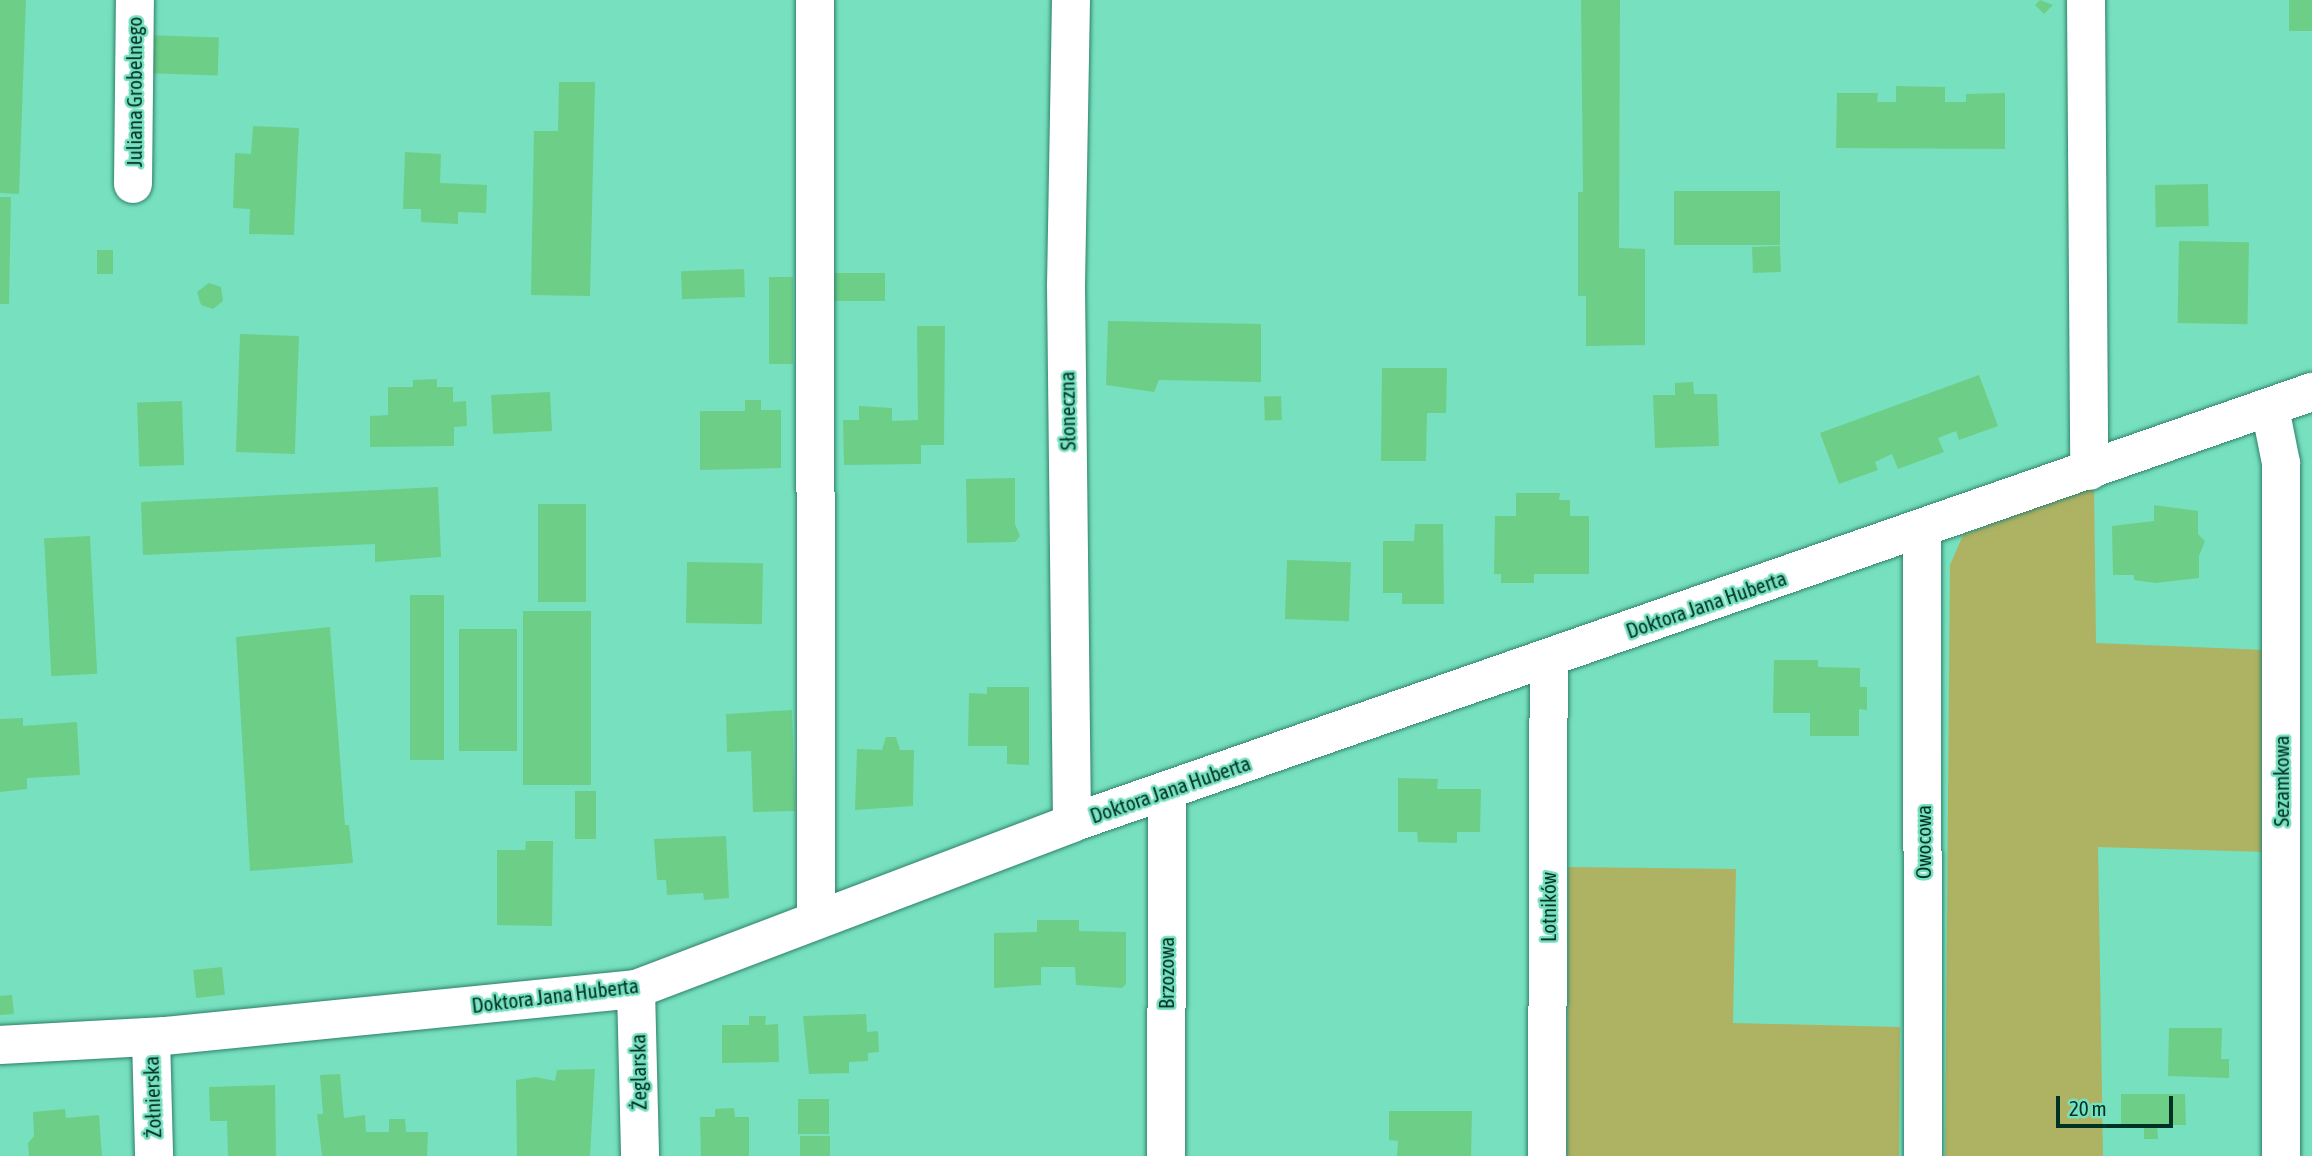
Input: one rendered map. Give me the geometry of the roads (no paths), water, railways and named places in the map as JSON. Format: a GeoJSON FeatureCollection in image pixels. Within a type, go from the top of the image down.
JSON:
{"type":"FeatureCollection","features":[{"type":"Feature","properties":{"kind":"street","name":"Juliana Grobelnego"},"geometry":{"type":"LineString","coordinates":[[134,184],[135,0]]}},
{"type":"Feature","properties":{"kind":"street"},"geometry":{"type":"LineString","coordinates":[[815,0],[816,920]]}},
{"type":"Feature","properties":{"kind":"street","name":"Słoneczna"},"geometry":{"type":"LineString","coordinates":[[1071,0],[1066,286],[1072,822]]}},
{"type":"Feature","properties":{"kind":"street"},"geometry":{"type":"LineString","coordinates":[[2086,0],[2089,471]]}},
{"type":"Feature","properties":{"kind":"street","name":"Doktora Jana Huberta"},"geometry":{"type":"LineString","coordinates":[[0,1045],[151,1038],[636,989],[1072,822],[2312,392]]}},
{"type":"Feature","properties":{"kind":"street","name":"Sezamkowa"},"geometry":{"type":"LineString","coordinates":[[2270,408],[2281,463],[2281,1156]]}},
{"type":"Feature","properties":{"kind":"street","name":"Owocowa"},"geometry":{"type":"LineString","coordinates":[[1922,528],[1923,1156]]}},
{"type":"Feature","properties":{"kind":"street","name":"Lotników"},"geometry":{"type":"LineString","coordinates":[[1547,1156],[1549,658]]}},
{"type":"Feature","properties":{"kind":"street","name":"Brzozowa"},"geometry":{"type":"LineString","coordinates":[[1166,1156],[1167,790]]}},
{"type":"Feature","properties":{"kind":"street","name":"Żeglarska"},"geometry":{"type":"LineString","coordinates":[[636,989],[640,1156]]}},
{"type":"Feature","properties":{"kind":"street","name":"Żołnierska"},"geometry":{"type":"LineString","coordinates":[[151,1038],[154,1156]]}}]}
